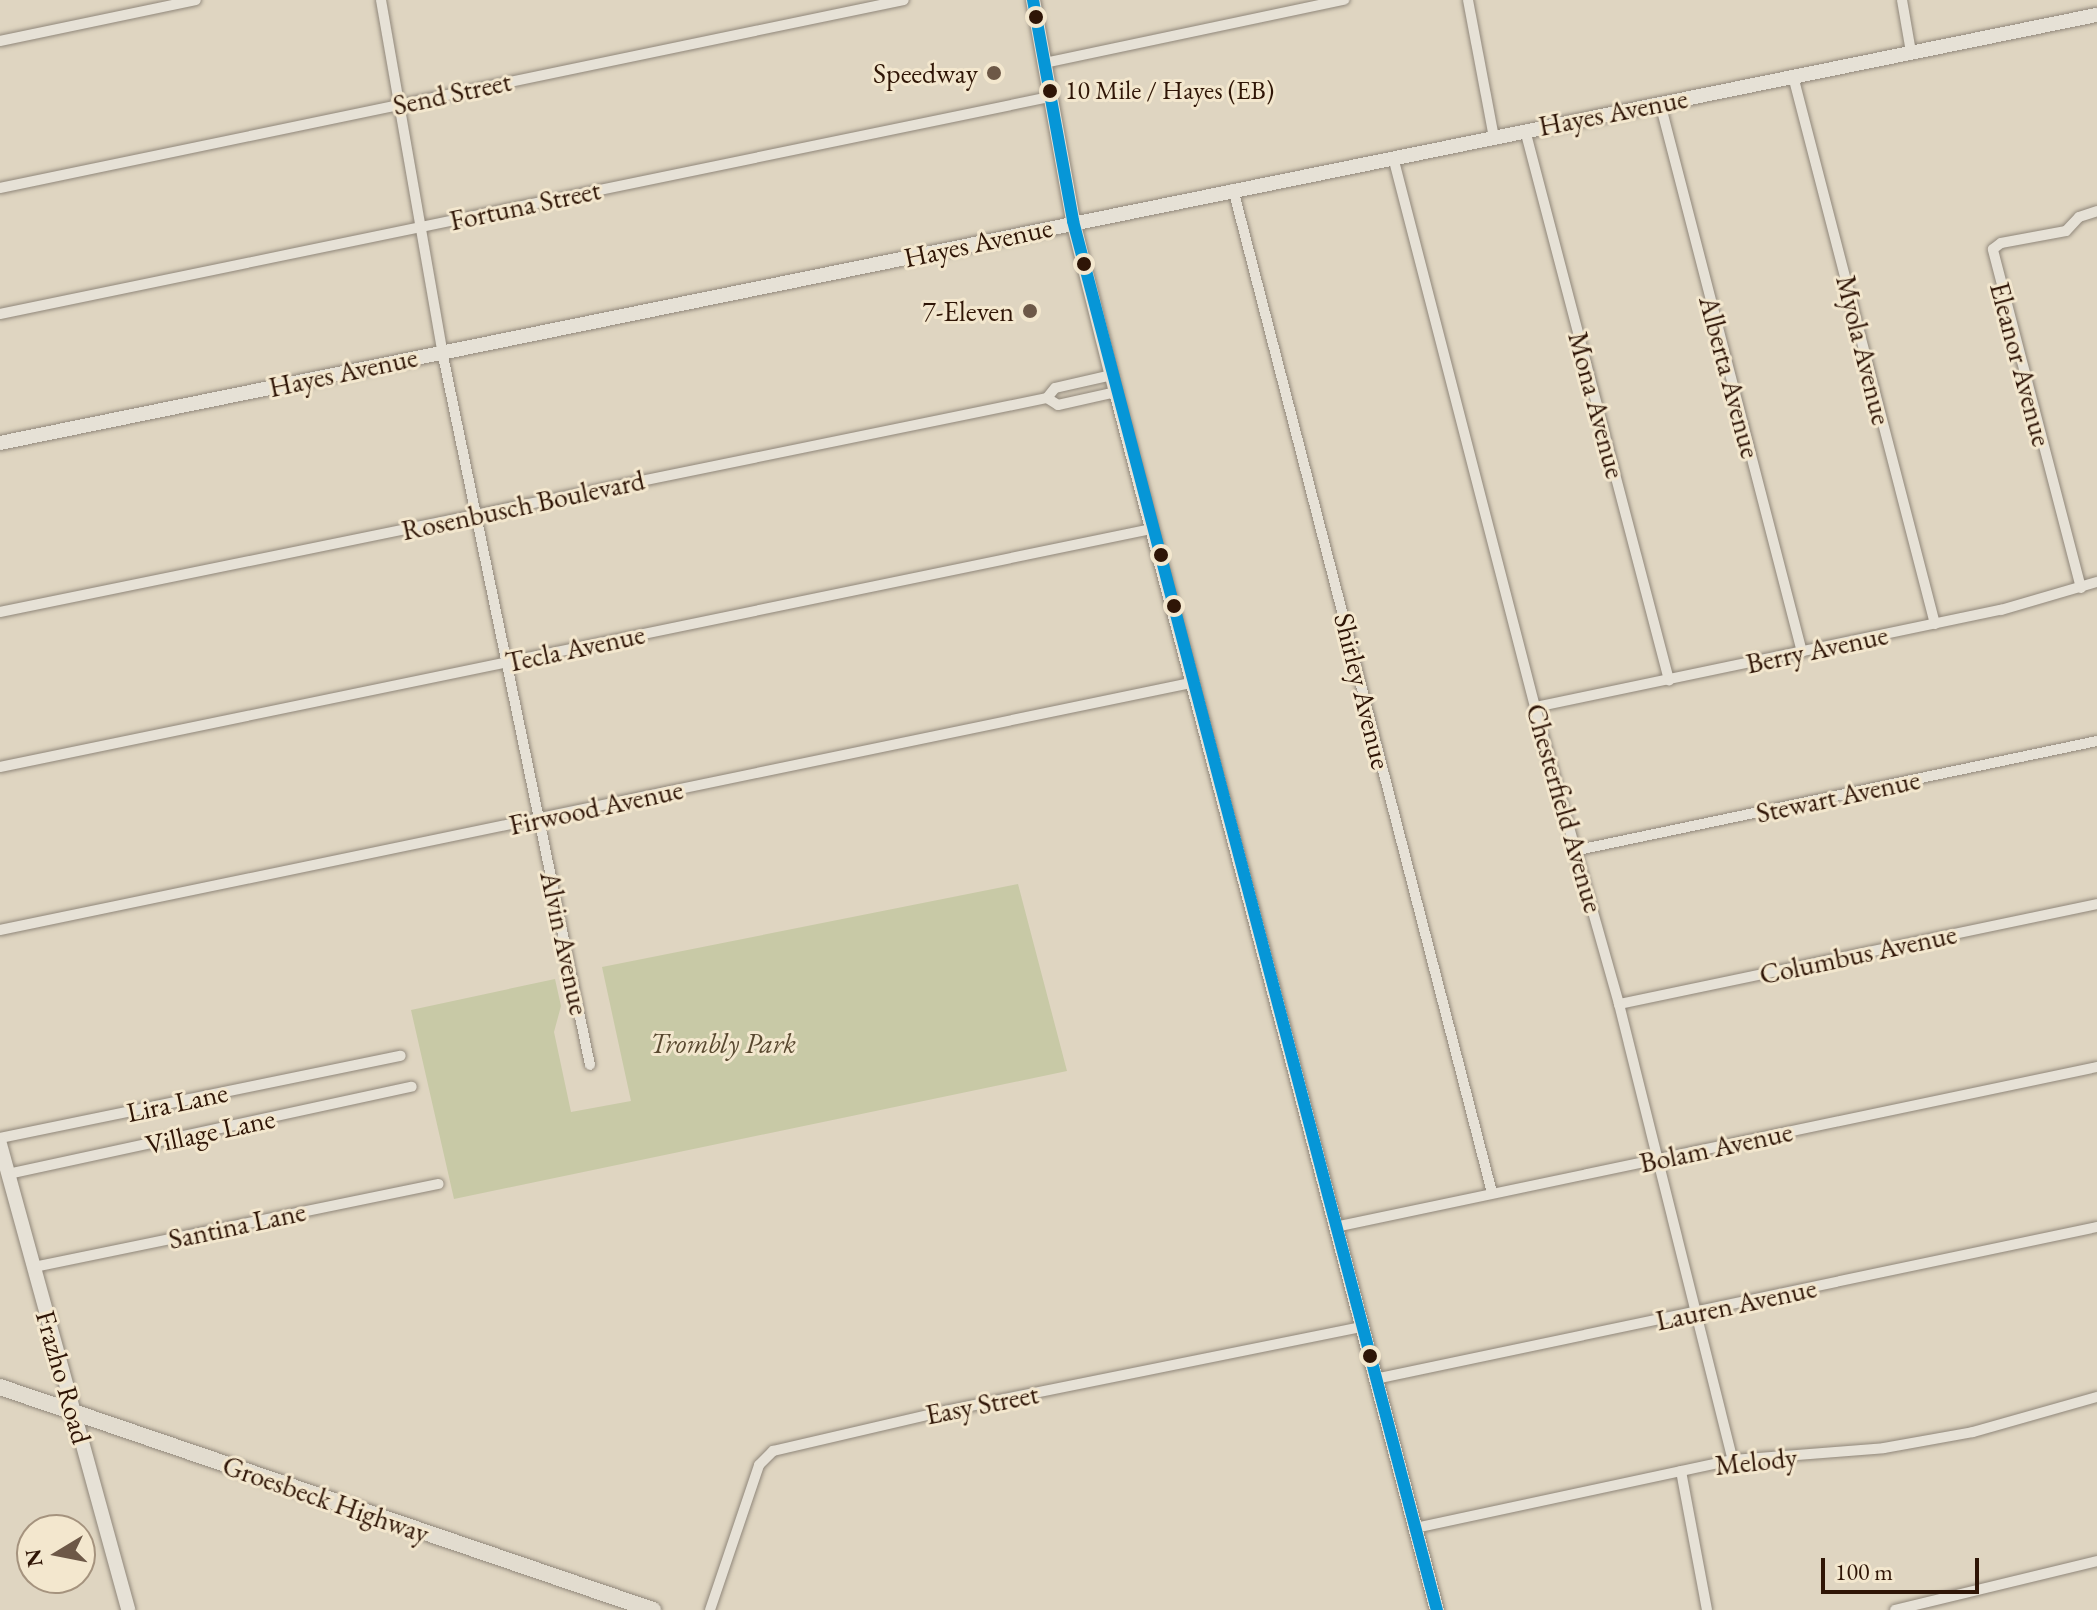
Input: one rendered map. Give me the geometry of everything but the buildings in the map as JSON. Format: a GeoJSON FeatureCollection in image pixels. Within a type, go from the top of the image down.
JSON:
{"type":"FeatureCollection","features":[{"type":"Feature","properties":{"kind":"main road","name":"Groesbeck Highway"},"geometry":{"type":"LineString","coordinates":[[0,1387],[653,1610]]}},
{"type":"Feature","properties":{"kind":"street"},"geometry":{"type":"LineString","coordinates":[[0,41],[196,0]]}},
{"type":"Feature","properties":{"kind":"street","name":"Alvin Avenue"},"geometry":{"type":"LineString","coordinates":[[381,0],[399,90],[396,105],[442,351],[590,1065]]}},
{"type":"Feature","properties":{"kind":"street","name":"Send Street"},"geometry":{"type":"LineString","coordinates":[[0,188],[904,0]]}},
{"type":"Feature","properties":{"kind":"street"},"geometry":{"type":"LineString","coordinates":[[1033,0],[1073,221],[1191,683],[1437,1610]]}},
{"type":"Feature","properties":{"kind":"street"},"geometry":{"type":"LineString","coordinates":[[1044,63],[1344,0]]}},
{"type":"Feature","properties":{"kind":"street"},"geometry":{"type":"LineString","coordinates":[[1468,0],[1494,137]]}},
{"type":"Feature","properties":{"kind":"street"},"geometry":{"type":"LineString","coordinates":[[1902,0],[1911,52]]}},
{"type":"Feature","properties":{"kind":"street","name":"Hayes Avenue"},"geometry":{"type":"LineString","coordinates":[[0,443],[1073,221],[2097,15]]}},
{"type":"Feature","properties":{"kind":"street","name":"Myola Avenue"},"geometry":{"type":"LineString","coordinates":[[1793,76],[1935,624]]}},
{"type":"Feature","properties":{"kind":"street","name":"Fortuna Street"},"geometry":{"type":"LineString","coordinates":[[0,314],[1050,97]]}},
{"type":"Feature","properties":{"kind":"street","name":"Alberta Avenue"},"geometry":{"type":"LineString","coordinates":[[1660,103],[1802,652]]}},
{"type":"Feature","properties":{"kind":"street","name":"Mona Avenue"},"geometry":{"type":"LineString","coordinates":[[1525,130],[1669,680]]}},
{"type":"Feature","properties":{"kind":"street","name":"Chesterfield Avenue"},"geometry":{"type":"LineString","coordinates":[[1393,157],[1535,707],[1578,850],[1660,1159],[1733,1460]]}},
{"type":"Feature","properties":{"kind":"street","name":"Shirley Avenue"},"geometry":{"type":"LineString","coordinates":[[1233,189],[1492,1193]]}},
{"type":"Feature","properties":{"kind":"street","name":"Eleanor Avenue"},"geometry":{"type":"LineString","coordinates":[[2081,588],[1993,249],[2001,243],[2066,231],[2079,217],[2097,211]]}},
{"type":"Feature","properties":{"kind":"street","name":"Rosenbusch Boulevard"},"geometry":{"type":"LineString","coordinates":[[0,612],[1047,398],[1055,388],[1112,375]]}},
{"type":"Feature","properties":{"kind":"street","name":"Rosenbusch Boulevard"},"geometry":{"type":"LineString","coordinates":[[1047,398],[1058,405],[1116,392]]}},
{"type":"Feature","properties":{"kind":"street","name":"Tecla Avenue"},"geometry":{"type":"LineString","coordinates":[[0,767],[1151,529]]}},
{"type":"Feature","properties":{"kind":"street","name":"Berry Avenue"},"geometry":{"type":"LineString","coordinates":[[1535,707],[1935,624],[2097,582]]}},
{"type":"Feature","properties":{"kind":"street","name":"Firwood Avenue"},"geometry":{"type":"LineString","coordinates":[[0,930],[1191,683]]}},
{"type":"Feature","properties":{"kind":"street","name":"Stewart Avenue"},"geometry":{"type":"LineString","coordinates":[[1578,850],[2097,741]]}},
{"type":"Feature","properties":{"kind":"street","name":"Columbus Avenue"},"geometry":{"type":"LineString","coordinates":[[1619,1004],[2097,904]]}},
{"type":"Feature","properties":{"kind":"street","name":"Lira Lane"},"geometry":{"type":"LineString","coordinates":[[0,1141],[401,1056]]}},
{"type":"Feature","properties":{"kind":"street","name":"Bolam Avenue"},"geometry":{"type":"LineString","coordinates":[[1335,1227],[2097,1067]]}},
{"type":"Feature","properties":{"kind":"street","name":"Village Lane"},"geometry":{"type":"LineString","coordinates":[[8,1174],[412,1087]]}},
{"type":"Feature","properties":{"kind":"street","name":"Frazho Road"},"geometry":{"type":"LineString","coordinates":[[0,1141],[128,1610]]}},
{"type":"Feature","properties":{"kind":"street","name":"Santina Lane"},"geometry":{"type":"LineString","coordinates":[[34,1267],[439,1184]]}},
{"type":"Feature","properties":{"kind":"street","name":"Lauren Avenue"},"geometry":{"type":"LineString","coordinates":[[1375,1379],[2097,1227]]}},
{"type":"Feature","properties":{"kind":"street","name":"Easy Street"},"geometry":{"type":"LineString","coordinates":[[710,1610],[759,1465],[773,1451],[930,1414],[1361,1327]]}},
{"type":"Feature","properties":{"kind":"street","name":"Melody"},"geometry":{"type":"LineString","coordinates":[[1415,1528],[1733,1460],[1917,1442],[2010,1423],[2097,1397]]}},
{"type":"Feature","properties":{"kind":"street"},"geometry":{"type":"LineString","coordinates":[[1681,1471],[1707,1610]]}},
{"type":"Feature","properties":{"kind":"street"},"geometry":{"type":"LineString","coordinates":[[1895,1610],[2097,1561]]}},
{"type":"Feature","properties":{"kind":"green space","name":"Trombly Park"},"geometry":{"type":"Polygon","coordinates":[[[1018,884],[1067,1071],[454,1199],[411,1010],[555,979],[561,1006],[554,1032],[571,1112],[631,1101],[602,967],[1018,884]]]}},
{"type":"Feature","properties":{"kind":"transit line"},"geometry":{"type":"LineString","coordinates":[[1033,0],[1073,221],[1437,1610]]}},
{"type":"Feature","properties":{"kind":"place","name":"Speedway"},"geometry":{"type":"Point","coordinates":[994,73]}},
{"type":"Feature","properties":{"kind":"place","name":"10 Mile / Hayes (EB)"},"geometry":{"type":"Point","coordinates":[1050,91]}},
{"type":"Feature","properties":{"kind":"place","name":"7-Eleven"},"geometry":{"type":"Point","coordinates":[1030,311]}}]}
